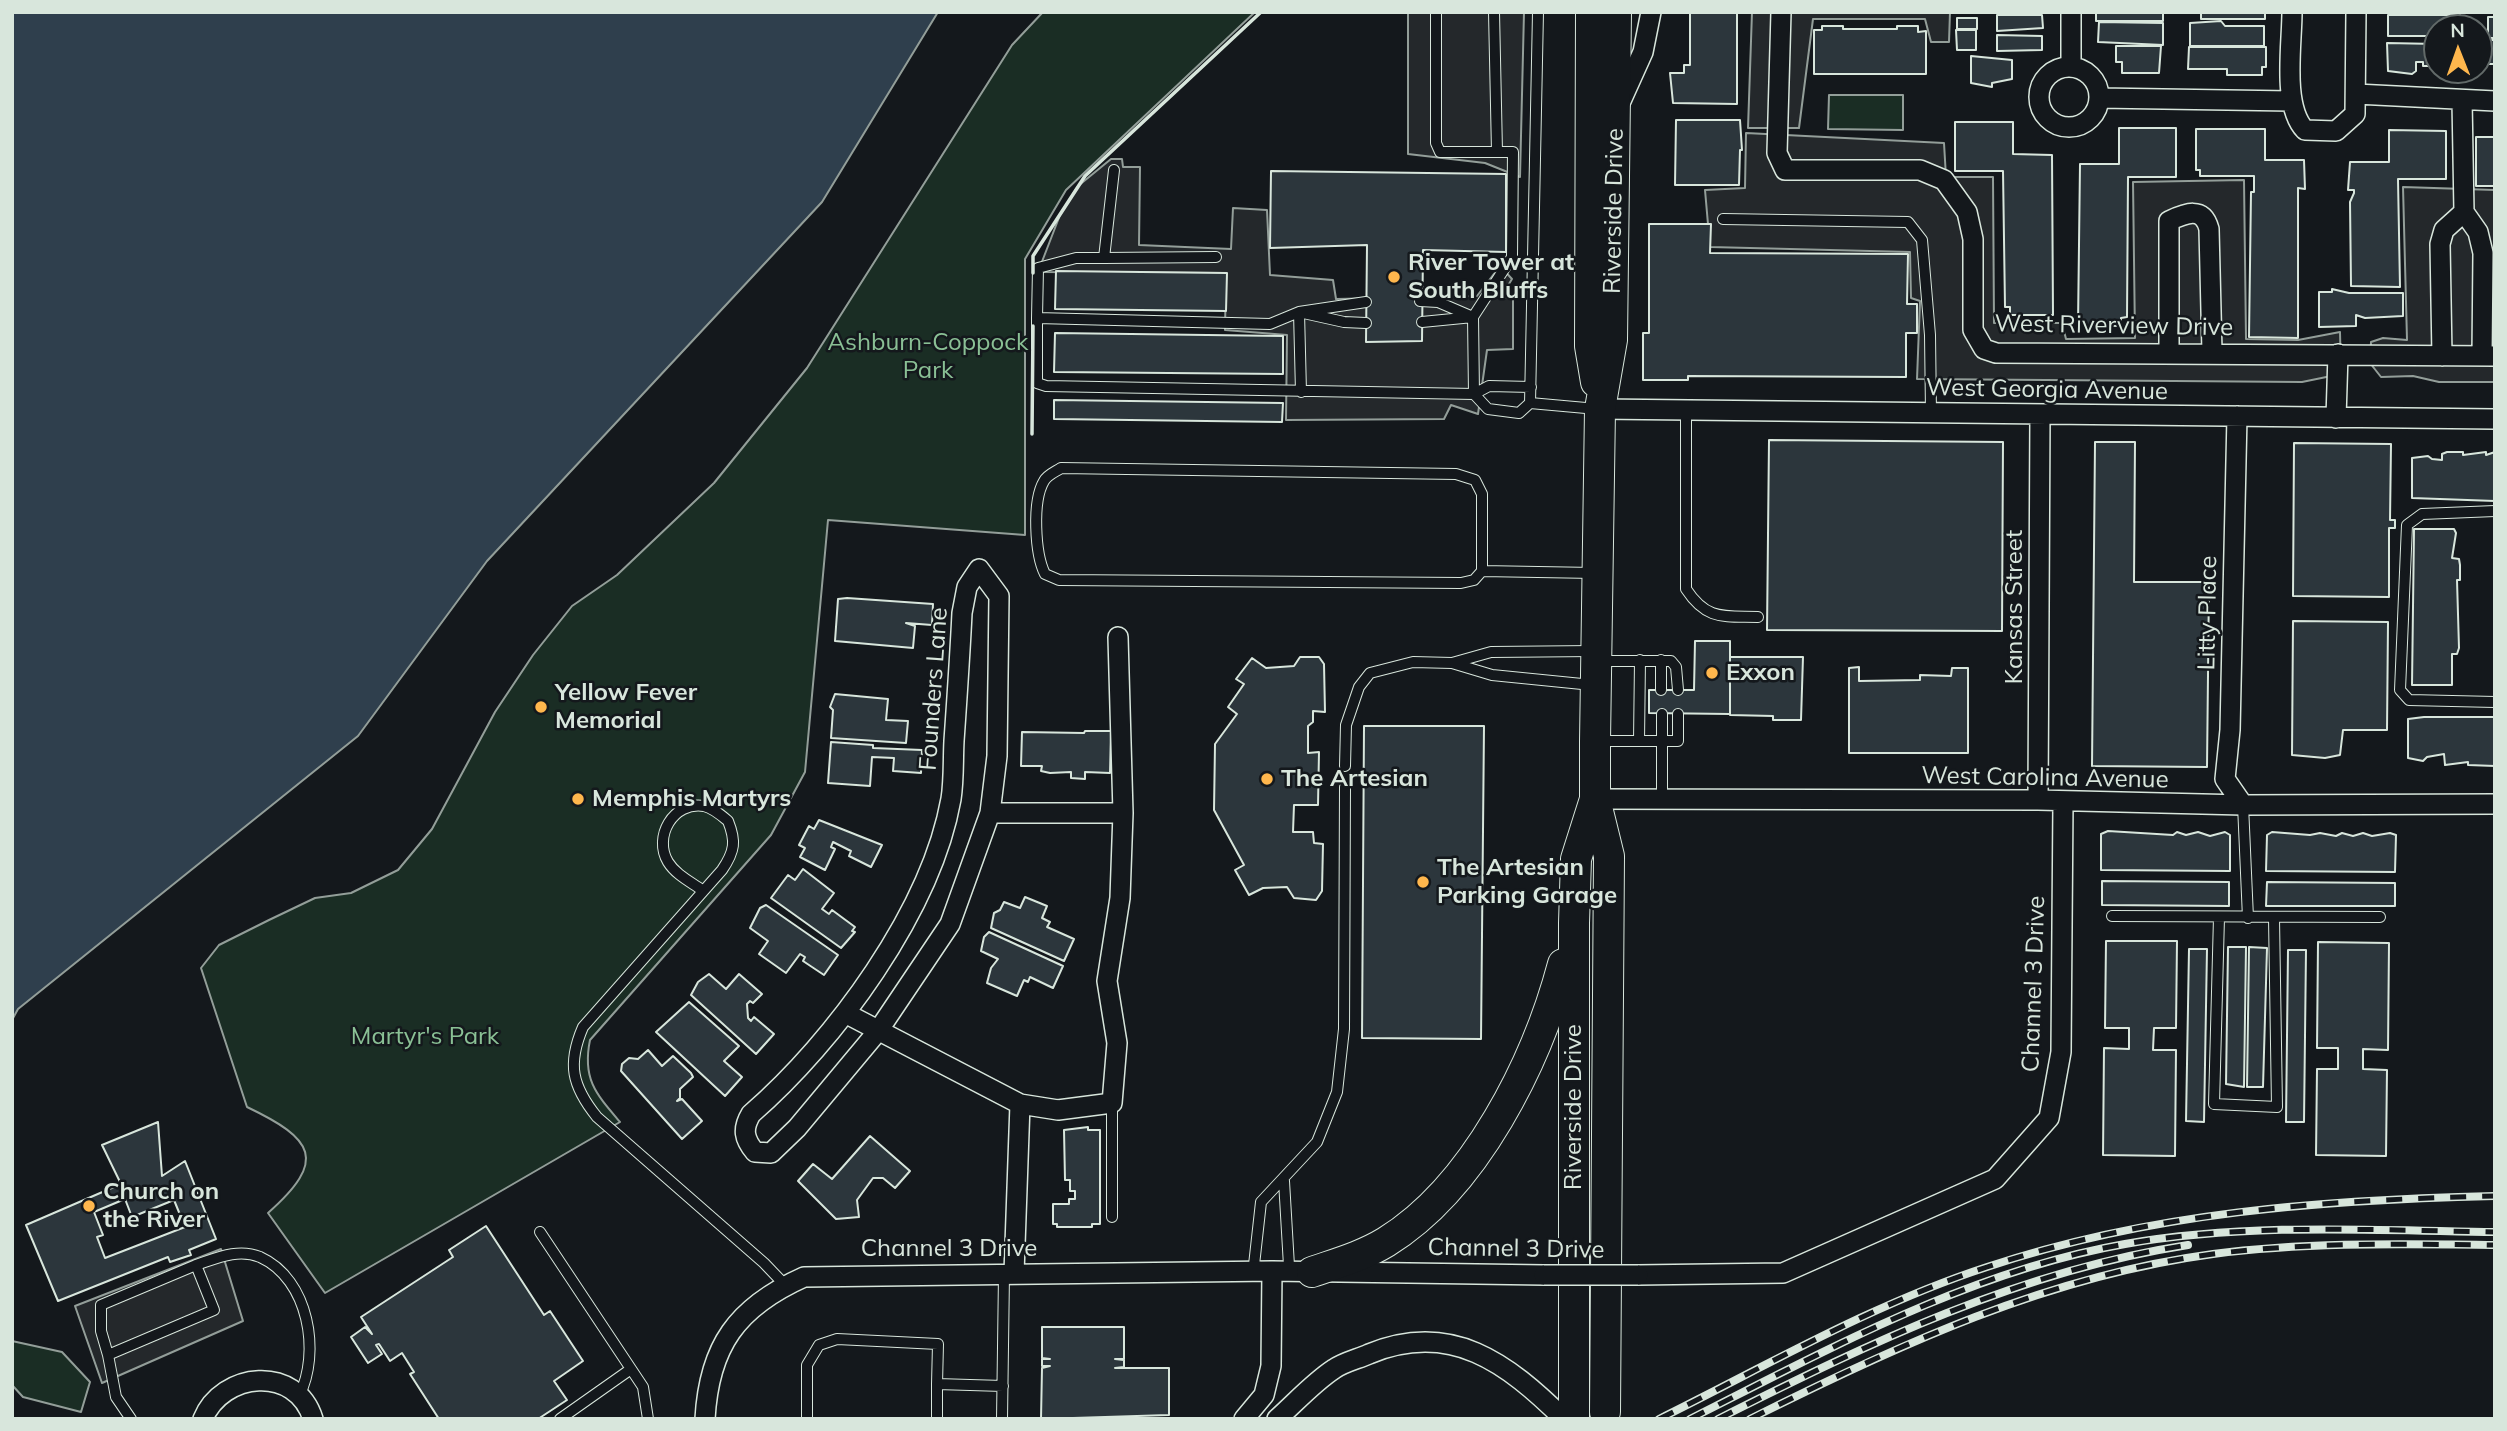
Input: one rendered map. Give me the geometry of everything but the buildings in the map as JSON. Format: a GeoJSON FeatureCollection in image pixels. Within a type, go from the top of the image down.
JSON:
{"type":"FeatureCollection","features":[{"type":"Feature","properties":{"kind":"main road","name":"Riverside Drive"},"geometry":{"type":"LineString","coordinates":[[1591,12],[1590,346],[1600,409]]}},
{"type":"Feature","properties":{"kind":"main road","name":"Riverside Drive"},"geometry":{"type":"LineString","coordinates":[[1605,1412],[1609,856],[1595,799],[1595,741],[1600,409],[1612,340],[1616,12]]}},
{"type":"Feature","properties":{"kind":"main road","name":"Riverside Drive"},"geometry":{"type":"LineString","coordinates":[[1574,1419],[1576,859],[1595,799]]}},
{"type":"Feature","properties":{"kind":"main road"},"geometry":{"type":"LineString","coordinates":[[1312,1272],[1365,1254],[1416,1220],[1453,1181],[1480,1146],[1518,1084],[1551,1009],[1574,923]]}},
{"type":"Feature","properties":{"kind":"street"},"geometry":{"type":"LineString","coordinates":[[1616,110],[1643,52],[1651,12]]}},
{"type":"Feature","properties":{"kind":"street","name":"West Riverview Drive"},"geometry":{"type":"LineString","coordinates":[[1781,12],[1777,153],[1785,170],[1920,170],[1944,180],[1967,212],[1973,239],[1973,330],[1984,349],[1996,353],[2212,352],[2488,356]]}},
{"type":"Feature","properties":{"kind":"street"},"geometry":{"type":"LineString","coordinates":[[2071,12],[2071,67]]}},
{"type":"Feature","properties":{"kind":"street"},"geometry":{"type":"LineString","coordinates":[[2292,12],[2291,101],[2298,123],[2305,131],[2336,131],[2355,114],[2356,12]]}},
{"type":"Feature","properties":{"kind":"street"},"geometry":{"type":"LineString","coordinates":[[2071,67],[2091,77],[2099,98],[2097,108],[2084,123],[2064,126],[2047,117],[2041,108],[2040,89],[2052,73],[2071,67]]}},
{"type":"Feature","properties":{"kind":"street"},"geometry":{"type":"LineString","coordinates":[[2356,94],[2495,101]]}},
{"type":"Feature","properties":{"kind":"street"},"geometry":{"type":"LineString","coordinates":[[2099,98],[2291,101]]}},
{"type":"Feature","properties":{"kind":"street"},"geometry":{"type":"LineString","coordinates":[[2462,100],[2464,212],[2478,232],[2483,253],[2488,356]]}},
{"type":"Feature","properties":{"kind":"street"},"geometry":{"type":"LineString","coordinates":[[2446,356],[2440,244],[2444,230],[2464,212]]}},
{"type":"Feature","properties":{"kind":"street"},"geometry":{"type":"LineString","coordinates":[[2169,352],[2169,221],[2186,213],[2198,213],[2206,219],[2209,229],[2212,352]]}},
{"type":"Feature","properties":{"kind":"street"},"geometry":{"type":"LineString","coordinates":[[2336,418],[2338,354]]}},
{"type":"Feature","properties":{"kind":"street","name":"West Georgia Avenue"},"geometry":{"type":"LineString","coordinates":[[1600,409],[2495,419]]}},
{"type":"Feature","properties":{"kind":"street","name":"Kansas Street"},"geometry":{"type":"LineString","coordinates":[[2038,800],[2040,414]]}},
{"type":"Feature","properties":{"kind":"street","name":"Litty Place"},"geometry":{"type":"LineString","coordinates":[[2237,416],[2230,730],[2225,779],[2243,805]]}},
{"type":"Feature","properties":{"kind":"street","name":"Founders Lane"},"geometry":{"type":"LineString","coordinates":[[979,569],[999,596],[997,756],[990,813],[950,924],[878,1031],[797,1128],[771,1153],[755,1152],[746,1141],[744,1126],[751,1114],[814,1051],[845,1013],[904,923],[937,849],[951,799],[962,613],[967,587],[979,569]]}},
{"type":"Feature","properties":{"kind":"street"},"geometry":{"type":"LineString","coordinates":[[845,1013],[1020,1104],[1058,1110],[1112,1103],[1117,1043],[1107,981],[1121,898],[1123,813],[1118,637]]}},
{"type":"Feature","properties":{"kind":"street","name":"West Carolina Avenue"},"geometry":{"type":"LineString","coordinates":[[1595,799],[2038,800],[2243,805],[2495,804]]}},
{"type":"Feature","properties":{"kind":"street","name":"Channel 3 Drive"},"geometry":{"type":"LineString","coordinates":[[705,1419],[707,1385],[712,1365],[722,1347],[751,1306],[785,1285],[804,1277],[1272,1271],[1544,1275],[1783,1273],[1996,1179],[2049,1118],[2061,1052],[2063,802]]}},
{"type":"Feature","properties":{"kind":"street"},"geometry":{"type":"LineString","coordinates":[[990,813],[1123,813]]}},
{"type":"Feature","properties":{"kind":"street"},"geometry":{"type":"LineString","coordinates":[[1009,1274],[1020,1104]]}},
{"type":"Feature","properties":{"kind":"street"},"geometry":{"type":"LineString","coordinates":[[1244,1419],[1264,1395],[1271,1366],[1272,1271]]}},
{"type":"Feature","properties":{"kind":"street"},"geometry":{"type":"LineString","coordinates":[[1277,1419],[1335,1368],[1405,1341],[1427,1340],[1464,1346],[1482,1354],[1521,1381],[1564,1419]]}},
{"type":"Feature","properties":{"kind":"street"},"geometry":{"type":"LineString","coordinates":[[203,1419],[217,1396],[227,1388],[250,1380],[274,1382],[299,1396],[313,1419]]}},
{"type":"Feature","properties":{"kind":"lane"},"geometry":{"type":"LineString","coordinates":[[1436,12],[1437,143],[1440,152],[1513,152],[1513,257],[1473,317],[1474,394],[1488,409],[1519,413],[1530,403],[1531,387],[1538,12]]}},
{"type":"Feature","properties":{"kind":"lane"},"geometry":{"type":"LineString","coordinates":[[1494,12],[1497,152]]}},
{"type":"Feature","properties":{"kind":"lane"},"geometry":{"type":"LineString","coordinates":[[1104,258],[1114,170]]}},
{"type":"Feature","properties":{"kind":"lane"},"geometry":{"type":"LineString","coordinates":[[1723,219],[1908,222],[1922,240],[1930,335],[1931,413]]}},
{"type":"Feature","properties":{"kind":"lane"},"geometry":{"type":"LineString","coordinates":[[1216,257],[1076,258],[1038,268],[1037,383],[1046,386],[1474,394],[1489,386],[1531,387]]}},
{"type":"Feature","properties":{"kind":"lane"},"geometry":{"type":"LineString","coordinates":[[1420,301],[1438,302],[1473,317]]}},
{"type":"Feature","properties":{"kind":"lane"},"geometry":{"type":"LineString","coordinates":[[1037,318],[1270,324],[1299,312],[1366,302]]}},
{"type":"Feature","properties":{"kind":"lane"},"geometry":{"type":"LineString","coordinates":[[1299,312],[1344,322],[1366,323]]}},
{"type":"Feature","properties":{"kind":"lane"},"geometry":{"type":"LineString","coordinates":[[1299,312],[1301,392]]}},
{"type":"Feature","properties":{"kind":"lane"},"geometry":{"type":"LineString","coordinates":[[1422,322],[1473,317]]}},
{"type":"Feature","properties":{"kind":"lane"},"geometry":{"type":"LineString","coordinates":[[1530,403],[1600,409]]}},
{"type":"Feature","properties":{"kind":"lane"},"geometry":{"type":"LineString","coordinates":[[1686,410],[1686,589],[1697,606],[1714,616],[1758,617]]}},
{"type":"Feature","properties":{"kind":"lane"},"geometry":{"type":"LineString","coordinates":[[1061,468],[1456,474],[1475,480],[1482,494],[1482,570],[1474,580],[1461,583],[1059,580],[1045,574],[1038,559],[1038,494],[1045,478],[1061,468]]}},
{"type":"Feature","properties":{"kind":"lane"},"geometry":{"type":"LineString","coordinates":[[2495,510],[2422,514],[2407,525],[2400,690],[2409,700],[2495,702]]}},
{"type":"Feature","properties":{"kind":"lane"},"geometry":{"type":"LineString","coordinates":[[1482,570],[1598,573]]}},
{"type":"Feature","properties":{"kind":"lane"},"geometry":{"type":"LineString","coordinates":[[1452,663],[1492,652],[1596,666]]}},
{"type":"Feature","properties":{"kind":"lane"},"geometry":{"type":"LineString","coordinates":[[1639,741],[1640,660]]}},
{"type":"Feature","properties":{"kind":"lane"},"geometry":{"type":"LineString","coordinates":[[1345,766],[1346,725],[1359,687],[1370,673],[1413,662],[1452,663],[1492,675],[1640,660],[1671,661],[1676,667],[1678,690]]}},
{"type":"Feature","properties":{"kind":"lane"},"geometry":{"type":"LineString","coordinates":[[1661,660],[1661,690]]}},
{"type":"Feature","properties":{"kind":"lane"},"geometry":{"type":"LineString","coordinates":[[1662,713],[1662,799]]}},
{"type":"Feature","properties":{"kind":"lane"},"geometry":{"type":"LineString","coordinates":[[1595,741],[1678,741],[1678,714]]}},
{"type":"Feature","properties":{"kind":"lane"},"geometry":{"type":"LineString","coordinates":[[1284,1181],[1289,1266],[1272,1271],[1254,1265],[1261,1202],[1284,1181],[1317,1142],[1337,1091],[1344,1029],[1345,787]]}},
{"type":"Feature","properties":{"kind":"lane"},"geometry":{"type":"LineString","coordinates":[[2243,805],[2248,918]]}},
{"type":"Feature","properties":{"kind":"lane"},"geometry":{"type":"LineString","coordinates":[[702,890],[669,863],[663,842],[670,818],[694,807],[705,806],[728,821],[735,844],[731,856],[702,890],[583,1027],[574,1049],[574,1075],[581,1097],[597,1117],[764,1263],[785,1285]]}},
{"type":"Feature","properties":{"kind":"lane"},"geometry":{"type":"LineString","coordinates":[[2112,916],[2380,917]]}},
{"type":"Feature","properties":{"kind":"lane"},"geometry":{"type":"LineString","coordinates":[[2219,917],[2214,1104],[2277,1107],[2274,918]]}},
{"type":"Feature","properties":{"kind":"lane"},"geometry":{"type":"LineString","coordinates":[[1111,1217],[1112,1103]]}},
{"type":"Feature","properties":{"kind":"lane"},"geometry":{"type":"LineString","coordinates":[[540,1232],[643,1387],[648,1419]]}},
{"type":"Feature","properties":{"kind":"lane"},"geometry":{"type":"LineString","coordinates":[[131,1419],[116,1396],[100,1331],[101,1305],[196,1265],[230,1254],[259,1256],[275,1267],[293,1287],[302,1305],[309,1372],[299,1396]]}},
{"type":"Feature","properties":{"kind":"lane"},"geometry":{"type":"LineString","coordinates":[[108,1355],[214,1310],[196,1265]]}},
{"type":"Feature","properties":{"kind":"lane"},"geometry":{"type":"LineString","coordinates":[[1002,1419],[1009,1274]]}},
{"type":"Feature","properties":{"kind":"lane"},"geometry":{"type":"LineString","coordinates":[[807,1419],[807,1365],[819,1345],[837,1339],[938,1344],[937,1419]]}},
{"type":"Feature","properties":{"kind":"lane"},"geometry":{"type":"LineString","coordinates":[[560,1419],[631,1369]]}},
{"type":"Feature","properties":{"kind":"lane"},"geometry":{"type":"LineString","coordinates":[[937,1384],[1003,1385]]}},
{"type":"Feature","properties":{"kind":"green space","name":"Martyr's Park"},"geometry":{"type":"Polygon","coordinates":[[[1043,12],[1255,12],[1066,190],[1025,259],[1025,535],[828,520],[805,772],[771,835],[590,1040],[588,1065],[593,1085],[620,1122],[325,1293],[268,1213],[299,1179],[305,1165],[305,1152],[299,1141],[287,1130],[247,1107],[201,968],[219,945],[269,920],[315,898],[351,893],[398,870],[432,829],[495,712],[533,655],[572,606],[617,575],[714,483],[807,368],[1012,45],[1043,12]]]}},
{"type":"Feature","properties":{"kind":"green space"},"geometry":{"type":"Polygon","coordinates":[[[1829,95],[1903,95],[1903,130],[1828,129],[1829,95]]]}},
{"type":"Feature","properties":{"kind":"green space"},"geometry":{"type":"Polygon","coordinates":[[[12,1341],[62,1352],[90,1382],[81,1412],[23,1397],[12,1385],[12,1341]]]}},
{"type":"Feature","properties":{"kind":"shaded area"},"geometry":{"type":"Polygon","coordinates":[[[1408,12],[1524,12],[1520,177],[1485,163],[1408,154],[1408,12]]]}},
{"type":"Feature","properties":{"kind":"shaded area"},"geometry":{"type":"Polygon","coordinates":[[[1752,12],[1950,12],[1949,42],[1931,42],[1925,19],[1813,19],[1799,128],[1748,128],[1752,12]]]}},
{"type":"Feature","properties":{"kind":"shaded area"},"geometry":{"type":"Polygon","coordinates":[[[1746,133],[1944,143],[1946,177],[1993,177],[1994,323],[2062,323],[2066,339],[2135,338],[2133,182],[2244,180],[2246,339],[2298,340],[2340,332],[2341,374],[2302,382],[1917,379],[1920,301],[1911,298],[1910,252],[1710,247],[1705,190],[1745,188],[1746,133]]]}},
{"type":"Feature","properties":{"kind":"shaded area"},"geometry":{"type":"Polygon","coordinates":[[[1111,159],[1122,159],[1123,167],[1140,167],[1139,245],[1231,249],[1233,208],[1267,210],[1270,275],[1333,280],[1336,299],[1477,296],[1500,266],[1512,279],[1501,297],[1513,299],[1513,349],[1487,350],[1478,414],[1451,405],[1444,419],[1286,420],[1287,335],[1225,330],[1226,273],[1038,272],[1060,215],[1078,186],[1111,159]]]}},
{"type":"Feature","properties":{"kind":"shaded area"},"geometry":{"type":"Polygon","coordinates":[[[2403,187],[2495,190],[2495,382],[2439,382],[2413,376],[2381,377],[2370,363],[2371,342],[2383,338],[2407,340],[2403,187]]]}},
{"type":"Feature","properties":{"kind":"shaded area"},"geometry":{"type":"Polygon","coordinates":[[[221,1249],[243,1321],[102,1383],[75,1306],[221,1249]]]}},
{"type":"Feature","properties":{"kind":"water"},"geometry":{"type":"Polygon","coordinates":[[[12,12],[938,12],[822,202],[487,561],[358,736],[18,1009],[12,1020],[12,12]]]}},
{"type":"Feature","properties":{"kind":"railway"},"geometry":{"type":"LineString","coordinates":[[1659,1419],[1861,1317],[1945,1282],[2049,1248],[2112,1233],[2238,1212],[2366,1201],[2495,1196]]}},
{"type":"Feature","properties":{"kind":"railway"},"geometry":{"type":"LineString","coordinates":[[1690,1419],[1901,1315],[2011,1273],[2068,1256],[2171,1237],[2263,1230],[2495,1232]]}},
{"type":"Feature","properties":{"kind":"railway"},"geometry":{"type":"LineString","coordinates":[[1718,1419],[1889,1337],[2005,1291],[2064,1272],[2188,1245]]}},
{"type":"Feature","properties":{"kind":"railway"},"geometry":{"type":"LineString","coordinates":[[1750,1419],[1862,1365],[1975,1317],[2033,1296],[2152,1264],[2213,1254],[2284,1247],[2495,1245]]}},
{"type":"Feature","properties":{"kind":"wall"},"geometry":{"type":"LineString","coordinates":[[1033,273],[1033,256],[1085,176],[1261,12]]}},
{"type":"Feature","properties":{"kind":"wall"},"geometry":{"type":"LineString","coordinates":[[1032,434],[1033,326]]}},
{"type":"Feature","properties":{"kind":"place","name":"River Tower at South Bluffs"},"geometry":{"type":"Point","coordinates":[1394,277]}},
{"type":"Feature","properties":{"kind":"place","name":"Exxon"},"geometry":{"type":"Point","coordinates":[1712,673]}},
{"type":"Feature","properties":{"kind":"place","name":"Yellow Fever Memorial"},"geometry":{"type":"Point","coordinates":[541,707]}},
{"type":"Feature","properties":{"kind":"place","name":"The Artesian"},"geometry":{"type":"Point","coordinates":[1267,779]}},
{"type":"Feature","properties":{"kind":"place","name":"Memphis Martyrs"},"geometry":{"type":"Point","coordinates":[578,799]}},
{"type":"Feature","properties":{"kind":"place","name":"The Artesian Parking Garage"},"geometry":{"type":"Point","coordinates":[1423,882]}},
{"type":"Feature","properties":{"kind":"place","name":"Church on the River"},"geometry":{"type":"Point","coordinates":[89,1206]}},
{"type":"Feature","properties":{"kind":"park label","name":"Ashburn-Coppock Park"},"geometry":{"type":"Point","coordinates":[928,357]}}]}
